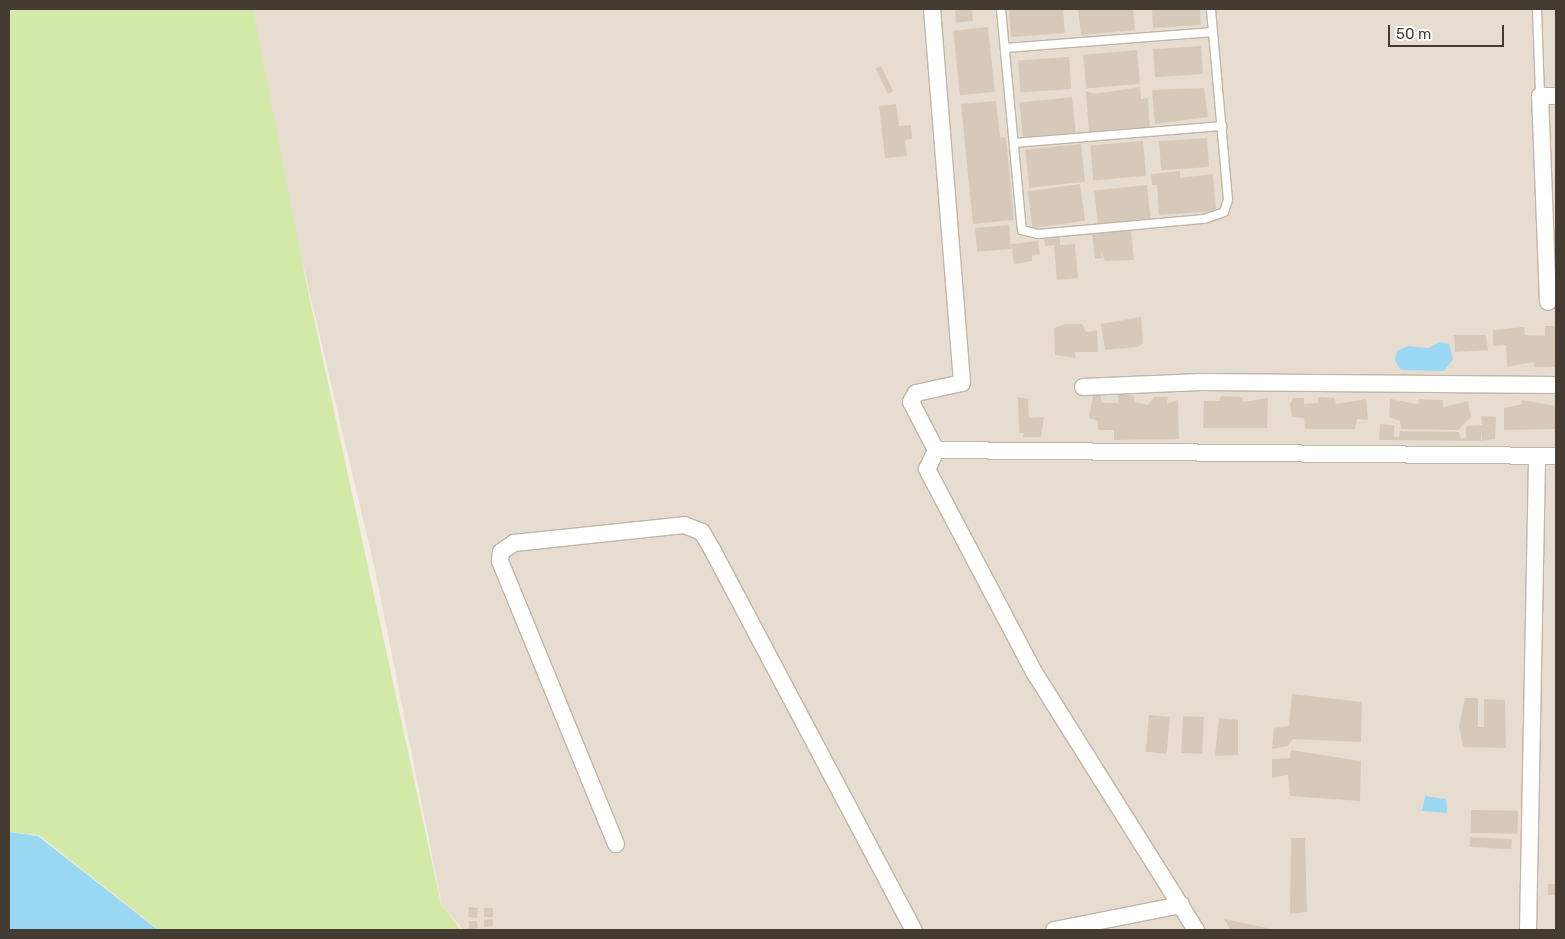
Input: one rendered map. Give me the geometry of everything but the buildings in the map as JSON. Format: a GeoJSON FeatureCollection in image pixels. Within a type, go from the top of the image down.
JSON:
{"type":"FeatureCollection","features":[{"type":"Feature","properties":{"kind":"street"},"geometry":{"type":"LineString","coordinates":[[932,9],[962,383],[916,393],[911,402],[936,450]]}},
{"type":"Feature","properties":{"kind":"street"},"geometry":{"type":"LineString","coordinates":[[1548,302],[1540,96],[1556,96]]}},
{"type":"Feature","properties":{"kind":"street"},"geometry":{"type":"LineString","coordinates":[[1082,387],[1201,382],[1556,385]]}},
{"type":"Feature","properties":{"kind":"street"},"geometry":{"type":"LineString","coordinates":[[936,450],[1556,456]]}},
{"type":"Feature","properties":{"kind":"street"},"geometry":{"type":"LineString","coordinates":[[936,450],[927,469],[934,487],[1034,672],[1196,930]]}},
{"type":"Feature","properties":{"kind":"street"},"geometry":{"type":"LineString","coordinates":[[1528,930],[1537,456]]}},
{"type":"Feature","properties":{"kind":"street"},"geometry":{"type":"LineString","coordinates":[[616,844],[500,561],[501,552],[514,543],[684,525],[706,539],[914,930]]}},
{"type":"Feature","properties":{"kind":"street"},"geometry":{"type":"LineString","coordinates":[[1054,930],[1182,905]]}},
{"type":"Feature","properties":{"kind":"lane"},"geometry":{"type":"LineString","coordinates":[[1000,9],[1006,48],[1022,230],[1038,234],[1216,217],[1224,212],[1228,200],[1211,9]]}},
{"type":"Feature","properties":{"kind":"lane"},"geometry":{"type":"LineString","coordinates":[[1537,9],[1540,96]]}},
{"type":"Feature","properties":{"kind":"lane"},"geometry":{"type":"LineString","coordinates":[[1006,48],[1212,32]]}},
{"type":"Feature","properties":{"kind":"lane"},"geometry":{"type":"LineString","coordinates":[[1015,143],[1222,126]]}},
{"type":"Feature","properties":{"kind":"shaded area"},"geometry":{"type":"Polygon","coordinates":[[[250,9],[1556,9],[1556,930],[463,930],[442,905],[375,570],[264,99],[250,9]]]}},
{"type":"Feature","properties":{"kind":"green space"},"geometry":{"type":"Polygon","coordinates":[[[9,9],[253,9],[305,277],[441,904],[461,930],[159,930],[39,835],[9,832],[9,9]]]}},
{"type":"Feature","properties":{"kind":"water"},"geometry":{"type":"Polygon","coordinates":[[[1440,342],[1449,344],[1453,359],[1444,371],[1401,370],[1395,360],[1397,351],[1408,346],[1429,348],[1440,342]]]}},
{"type":"Feature","properties":{"kind":"water"},"geometry":{"type":"Polygon","coordinates":[[[1425,796],[1446,799],[1447,813],[1422,811],[1425,796]]]}},
{"type":"Feature","properties":{"kind":"water"},"geometry":{"type":"Polygon","coordinates":[[[9,832],[38,836],[158,930],[9,930],[9,832]]]}}]}
